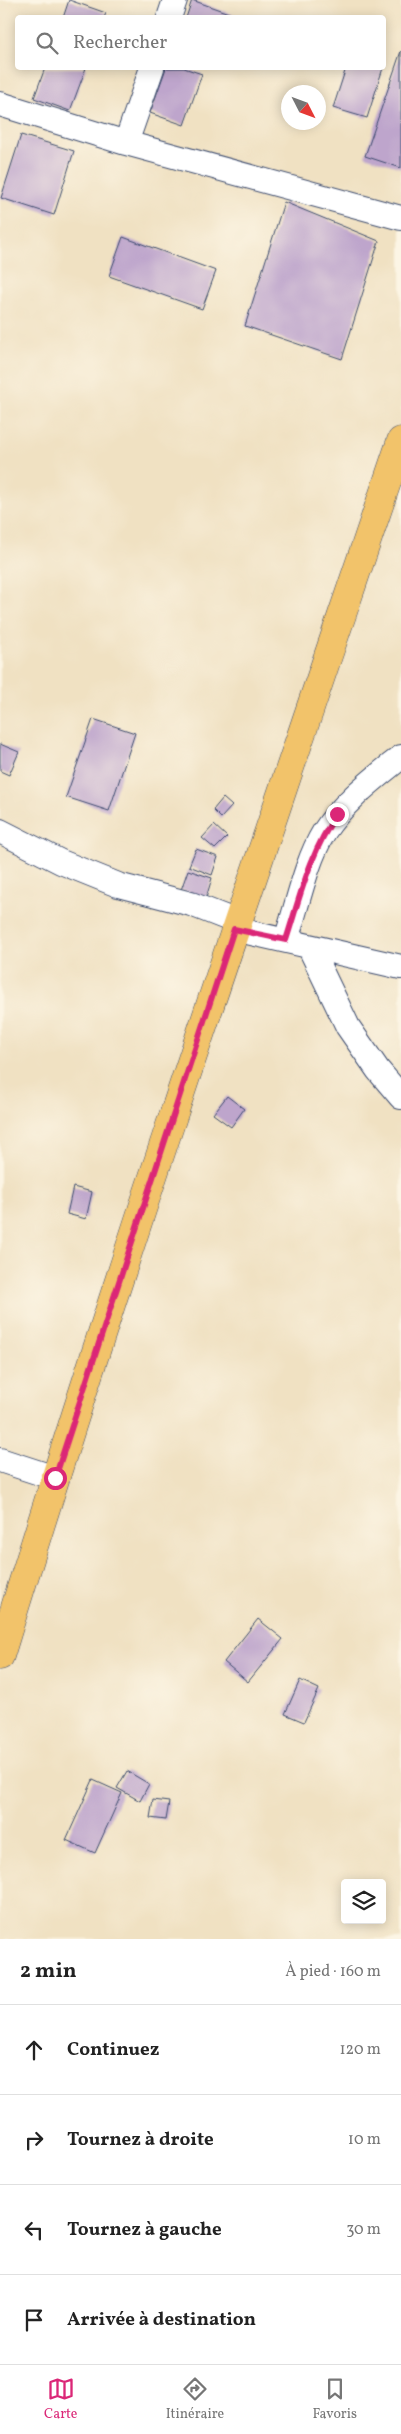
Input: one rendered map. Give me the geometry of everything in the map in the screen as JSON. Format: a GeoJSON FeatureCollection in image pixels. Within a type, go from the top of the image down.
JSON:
{"type":"FeatureCollection","features":[{"type":"Feature","properties":{"kind":"main road"},"geometry":{"type":"LineString","coordinates":[[0,1656],[55,1478],[236,925],[401,441]]}},
{"type":"Feature","properties":{"kind":"street"},"geometry":{"type":"LineString","coordinates":[[170,15],[175,0]]}},
{"type":"Feature","properties":{"kind":"street"},"geometry":{"type":"LineString","coordinates":[[126,143],[151,70]]}},
{"type":"Feature","properties":{"kind":"street"},"geometry":{"type":"LineString","coordinates":[[0,104],[126,143],[401,218]]}},
{"type":"Feature","properties":{"kind":"street"},"geometry":{"type":"LineString","coordinates":[[286,940],[311,862],[323,833],[337,814],[360,790],[401,757]]}},
{"type":"Feature","properties":{"kind":"street"},"geometry":{"type":"LineString","coordinates":[[0,831],[61,862],[118,885],[191,904],[236,925],[286,940],[401,967]]}},
{"type":"Feature","properties":{"kind":"street"},"geometry":{"type":"LineString","coordinates":[[309,946],[348,1027],[378,1070],[401,1097]]}},
{"type":"Feature","properties":{"kind":"street"},"geometry":{"type":"LineString","coordinates":[[0,1460],[55,1478]]}},
{"type":"Feature","properties":{"kind":"building"},"geometry":{"type":"Polygon","coordinates":[[[69,0],[106,13],[105,15],[64,15],[69,0]]]}},
{"type":"Feature","properties":{"kind":"building"},"geometry":{"type":"Polygon","coordinates":[[[192,0],[234,15],[187,15],[192,0]]]}},
{"type":"Feature","properties":{"kind":"building"},"geometry":{"type":"Polygon","coordinates":[[[401,51],[401,168],[365,156],[401,51]]]}},
{"type":"Feature","properties":{"kind":"building"},"geometry":{"type":"Polygon","coordinates":[[[44,70],[85,70],[70,111],[34,98],[44,70]]]}},
{"type":"Feature","properties":{"kind":"building"},"geometry":{"type":"Polygon","coordinates":[[[165,70],[190,70],[202,74],[184,125],[150,113],[165,70]]]}},
{"type":"Feature","properties":{"kind":"building"},"geometry":{"type":"Polygon","coordinates":[[[345,70],[382,70],[367,118],[333,108],[345,70]]]}},
{"type":"Feature","properties":{"kind":"building"},"geometry":{"type":"Polygon","coordinates":[[[21,135],[74,151],[54,215],[1,198],[21,135]]]}},
{"type":"Feature","properties":{"kind":"building"},"geometry":{"type":"Polygon","coordinates":[[[284,202],[379,241],[342,359],[245,326],[284,202]]]}},
{"type":"Feature","properties":{"kind":"building"},"geometry":{"type":"Polygon","coordinates":[[[123,237],[216,271],[202,309],[109,276],[123,237]]]}},
{"type":"Feature","properties":{"kind":"building"},"geometry":{"type":"Polygon","coordinates":[[[93,719],[135,733],[109,811],[66,797],[93,719]]]}},
{"type":"Feature","properties":{"kind":"building"},"geometry":{"type":"Polygon","coordinates":[[[0,744],[19,752],[9,775],[0,771],[0,744]]]}},
{"type":"Feature","properties":{"kind":"building"},"geometry":{"type":"Polygon","coordinates":[[[223,798],[232,806],[221,818],[213,810],[223,798]]]}},
{"type":"Feature","properties":{"kind":"building"},"geometry":{"type":"Polygon","coordinates":[[[214,825],[227,837],[215,849],[202,838],[214,825]]]}},
{"type":"Feature","properties":{"kind":"building"},"geometry":{"type":"Polygon","coordinates":[[[196,849],[218,857],[212,875],[189,866],[196,849]]]}},
{"type":"Feature","properties":{"kind":"building"},"geometry":{"type":"Polygon","coordinates":[[[188,870],[212,878],[206,898],[181,890],[188,870]]]}},
{"type":"Feature","properties":{"kind":"building"},"geometry":{"type":"Polygon","coordinates":[[[227,1096],[244,1109],[231,1127],[213,1114],[227,1096]]]}},
{"type":"Feature","properties":{"kind":"building"},"geometry":{"type":"Polygon","coordinates":[[[73,1187],[92,1192],[86,1219],[67,1214],[73,1187]]]}},
{"type":"Feature","properties":{"kind":"building"},"geometry":{"type":"Polygon","coordinates":[[[258,1619],[283,1639],[248,1682],[224,1662],[258,1619]]]}},
{"type":"Feature","properties":{"kind":"building"},"geometry":{"type":"Polygon","coordinates":[[[300,1680],[319,1689],[304,1722],[285,1714],[300,1680]]]}},
{"type":"Feature","properties":{"kind":"building"},"geometry":{"type":"Polygon","coordinates":[[[127,1771],[149,1784],[140,1801],[117,1788],[127,1771]]]}},
{"type":"Feature","properties":{"kind":"building"},"geometry":{"type":"Polygon","coordinates":[[[93,1780],[122,1793],[95,1853],[66,1840],[93,1780]]]}},
{"type":"Feature","properties":{"kind":"building"},"geometry":{"type":"Polygon","coordinates":[[[153,1800],[169,1802],[166,1820],[150,1818],[153,1800]]]}},
{"type":"Feature","properties":{"kind":"route"},"geometry":{"type":"LineString","coordinates":[[55,1478],[234,929],[286,940],[311,862],[323,833],[337,814]]}}]}
